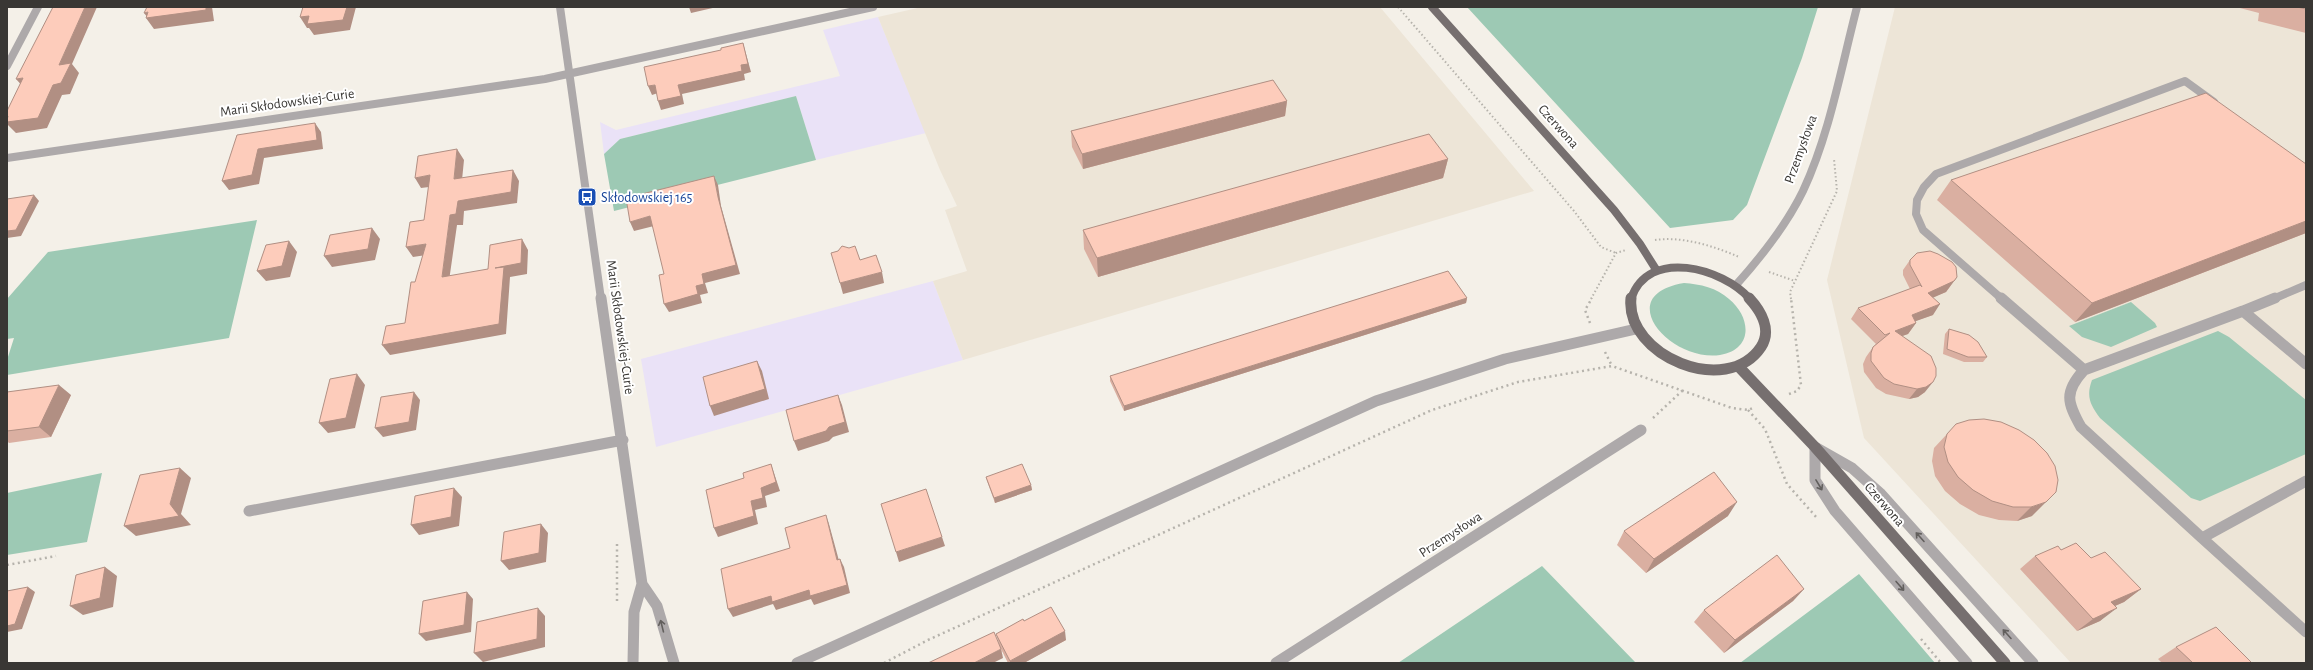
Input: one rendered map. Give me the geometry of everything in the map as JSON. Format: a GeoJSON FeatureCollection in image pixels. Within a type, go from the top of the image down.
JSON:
{"type":"FeatureCollection","features":[{"type":"Feature","properties":{"kind":"main road","name":"Czerwona"},"geometry":{"type":"LineString","coordinates":[[1432,7],[1614,210],[1640,244],[1657,271]]}},
{"type":"Feature","properties":{"kind":"main road"},"geometry":{"type":"LineString","coordinates":[[1691,268],[1712,273],[1736,285],[1751,298],[1762,314],[1766,332],[1762,348],[1750,360],[1739,367],[1710,369],[1688,365],[1667,356],[1655,348],[1636,328],[1630,312],[1630,296],[1638,283],[1657,271],[1691,268]]}},
{"type":"Feature","properties":{"kind":"main road","name":"Czerwona"},"geometry":{"type":"LineString","coordinates":[[1739,367],[1815,448],[2005,663]]}},
{"type":"Feature","properties":{"kind":"street"},"geometry":{"type":"LineString","coordinates":[[7,66],[38,7]]}},
{"type":"Feature","properties":{"kind":"street","name":"Marii Skłodowskiej-Curie"},"geometry":{"type":"LineString","coordinates":[[560,7],[623,440],[642,584],[634,612],[633,663]]}},
{"type":"Feature","properties":{"kind":"street","name":"Marii Skłodowskiej-Curie"},"geometry":{"type":"LineString","coordinates":[[7,158],[545,79],[873,7]]}},
{"type":"Feature","properties":{"kind":"street","name":"Przemysłowa"},"geometry":{"type":"LineString","coordinates":[[1736,285],[1787,219],[1809,177],[1822,140],[1857,7]]}},
{"type":"Feature","properties":{"kind":"street"},"geometry":{"type":"LineString","coordinates":[[2084,370],[1923,230],[1916,217],[1917,201],[1922,186],[1936,174],[2185,81],[2223,108]]}},
{"type":"Feature","properties":{"kind":"street"},"geometry":{"type":"LineString","coordinates":[[2306,285],[2084,370],[2073,381],[2068,392],[2070,407],[2081,427],[2306,632]]}},
{"type":"Feature","properties":{"kind":"street"},"geometry":{"type":"LineString","coordinates":[[2243,310],[2306,364]]}},
{"type":"Feature","properties":{"kind":"street"},"geometry":{"type":"LineString","coordinates":[[798,663],[1376,401],[1449,375],[1596,336],[1636,328]]}},
{"type":"Feature","properties":{"kind":"street","name":"Przemysłowa"},"geometry":{"type":"LineString","coordinates":[[1276,663],[1641,430]]}},
{"type":"Feature","properties":{"kind":"street"},"geometry":{"type":"LineString","coordinates":[[249,511],[623,440]]}},
{"type":"Feature","properties":{"kind":"street"},"geometry":{"type":"LineString","coordinates":[[1967,663],[1835,511],[1815,480],[1815,448],[1852,468],[1880,493],[2033,663]]}},
{"type":"Feature","properties":{"kind":"street"},"geometry":{"type":"LineString","coordinates":[[2202,538],[2306,482]]}},
{"type":"Feature","properties":{"kind":"street","name":"Marii Skłodowskiej-Curie"},"geometry":{"type":"LineString","coordinates":[[642,584],[657,606],[674,663]]}},
{"type":"Feature","properties":{"kind":"path"},"geometry":{"type":"LineString","coordinates":[[1398,7],[1574,212],[1601,247],[1616,253],[1585,310]]}},
{"type":"Feature","properties":{"kind":"path"},"geometry":{"type":"LineString","coordinates":[[1796,391],[1801,384],[1790,292],[1837,191],[1833,148],[1822,140]]}},
{"type":"Feature","properties":{"kind":"path"},"geometry":{"type":"LineString","coordinates":[[1659,239],[1685,241],[1722,249],[1735,254]]}},
{"type":"Feature","properties":{"kind":"path"},"geometry":{"type":"LineString","coordinates":[[1774,275],[1795,281]]}},
{"type":"Feature","properties":{"kind":"path"},"geometry":{"type":"LineString","coordinates":[[884,663],[928,640],[1432,410],[1518,382],[1612,366],[1732,408],[1748,410]]}},
{"type":"Feature","properties":{"kind":"path"},"geometry":{"type":"LineString","coordinates":[[1641,430],[1684,390]]}},
{"type":"Feature","properties":{"kind":"path"},"geometry":{"type":"LineString","coordinates":[[617,542],[617,604]]}},
{"type":"Feature","properties":{"kind":"path"},"geometry":{"type":"LineString","coordinates":[[7,564],[56,556]]}},
{"type":"Feature","properties":{"kind":"shaded area"},"geometry":{"type":"Polygon","coordinates":[[[922,7],[1380,7],[1534,191],[963,360],[933,281],[967,271],[945,210],[957,206],[940,170],[878,17],[922,7]]]}},
{"type":"Feature","properties":{"kind":"shaded area"},"geometry":{"type":"Polygon","coordinates":[[[1895,7],[2306,7],[2306,663],[2071,663],[1864,438],[1827,280],[1895,7]]]}},
{"type":"Feature","properties":{"kind":"shaded area"},"geometry":{"type":"Polygon","coordinates":[[[878,17],[926,133],[816,160],[796,96],[620,139],[604,154],[600,122],[616,130],[840,76],[823,30],[878,17]]]}},
{"type":"Feature","properties":{"kind":"shaded area"},"geometry":{"type":"Polygon","coordinates":[[[933,281],[963,360],[656,447],[641,359],[933,281]]]}},
{"type":"Feature","properties":{"kind":"green space"},"geometry":{"type":"Polygon","coordinates":[[[1467,7],[1818,7],[1802,58],[1747,205],[1733,220],[1670,228],[1467,7]]]}},
{"type":"Feature","properties":{"kind":"green space"},"geometry":{"type":"Polygon","coordinates":[[[796,96],[816,160],[614,211],[604,154],[620,139],[796,96]]]}},
{"type":"Feature","properties":{"kind":"green space"},"geometry":{"type":"Polygon","coordinates":[[[257,220],[229,338],[7,375],[7,360],[14,338],[7,339],[7,299],[48,252],[257,220]]]}},
{"type":"Feature","properties":{"kind":"green space"},"geometry":{"type":"Polygon","coordinates":[[[1684,283],[1696,284],[1714,289],[1724,295],[1736,306],[1742,314],[1746,332],[1744,339],[1739,346],[1731,352],[1720,355],[1701,354],[1683,348],[1667,338],[1656,326],[1650,313],[1652,300],[1663,290],[1684,283]]]}},
{"type":"Feature","properties":{"kind":"green space"},"geometry":{"type":"Polygon","coordinates":[[[2131,302],[2155,323],[2157,327],[2111,347],[2082,337],[2069,326],[2131,302]]]}},
{"type":"Feature","properties":{"kind":"green space"},"geometry":{"type":"Polygon","coordinates":[[[2218,331],[2229,337],[2306,400],[2306,454],[2200,501],[2191,498],[2100,418],[2091,404],[2089,391],[2092,380],[2218,331]]]}},
{"type":"Feature","properties":{"kind":"green space"},"geometry":{"type":"Polygon","coordinates":[[[102,473],[87,542],[7,555],[7,493],[102,473]]]}},
{"type":"Feature","properties":{"kind":"green space"},"geometry":{"type":"Polygon","coordinates":[[[1542,566],[1636,663],[1398,663],[1542,566]]]}},
{"type":"Feature","properties":{"kind":"green space"},"geometry":{"type":"Polygon","coordinates":[[[1859,574],[1935,663],[1740,663],[1859,574]]]}},
{"type":"Feature","properties":{"kind":"building"},"geometry":{"type":"Polygon","coordinates":[[[53,7],[85,7],[59,65],[71,63],[61,83],[53,85],[38,118],[7,122],[7,111],[23,78],[16,79],[53,7]]]}},
{"type":"Feature","properties":{"kind":"building"},"geometry":{"type":"Polygon","coordinates":[[[147,7],[206,7],[206,10],[146,18],[148,12],[144,13],[147,7]]]}},
{"type":"Feature","properties":{"kind":"building"},"geometry":{"type":"Polygon","coordinates":[[[303,7],[347,7],[343,20],[307,24],[309,16],[300,17],[303,7]]]}},
{"type":"Feature","properties":{"kind":"building"},"geometry":{"type":"Polygon","coordinates":[[[743,43],[748,64],[741,65],[742,71],[678,85],[681,96],[658,101],[655,85],[648,86],[644,67],[721,50],[721,48],[743,43]]]}},
{"type":"Feature","properties":{"kind":"building"},"geometry":{"type":"Polygon","coordinates":[[[1273,80],[1287,101],[1082,154],[1071,131],[1273,80]]]}},
{"type":"Feature","properties":{"kind":"building"},"geometry":{"type":"Polygon","coordinates":[[[2206,93],[2306,164],[2306,221],[2092,303],[1951,180],[2206,93]]]}},
{"type":"Feature","properties":{"kind":"building"},"geometry":{"type":"Polygon","coordinates":[[[315,123],[317,140],[258,149],[252,175],[222,181],[237,135],[315,123]]]}},
{"type":"Feature","properties":{"kind":"building"},"geometry":{"type":"Polygon","coordinates":[[[1429,134],[1448,159],[1097,258],[1083,230],[1429,134]]]}},
{"type":"Feature","properties":{"kind":"building"},"geometry":{"type":"Polygon","coordinates":[[[457,149],[454,179],[513,170],[511,192],[458,201],[456,214],[450,215],[442,277],[488,269],[490,245],[522,239],[521,263],[495,268],[504,267],[499,324],[382,345],[386,326],[405,323],[411,282],[415,282],[426,244],[406,247],[410,222],[424,220],[430,175],[415,178],[418,156],[457,149]]]}},
{"type":"Feature","properties":{"kind":"building"},"geometry":{"type":"Polygon","coordinates":[[[714,176],[736,265],[702,274],[704,284],[696,286],[698,294],[664,304],[659,275],[664,274],[650,216],[630,222],[626,198],[714,176]]]}},
{"type":"Feature","properties":{"kind":"building"},"geometry":{"type":"Polygon","coordinates":[[[34,195],[16,230],[7,231],[7,199],[34,195]]]}},
{"type":"Feature","properties":{"kind":"building"},"geometry":{"type":"Polygon","coordinates":[[[372,228],[368,249],[324,256],[330,235],[372,228]]]}},
{"type":"Feature","properties":{"kind":"building"},"geometry":{"type":"Polygon","coordinates":[[[289,241],[282,266],[257,271],[266,245],[289,241]]]}},
{"type":"Feature","properties":{"kind":"building"},"geometry":{"type":"Polygon","coordinates":[[[842,246],[849,248],[855,246],[860,260],[876,255],[882,272],[840,283],[831,253],[838,251],[842,246]]]}},
{"type":"Feature","properties":{"kind":"building"},"geometry":{"type":"Polygon","coordinates":[[[1930,251],[1952,262],[1956,267],[1957,277],[1954,281],[1928,293],[1940,304],[1912,315],[1916,323],[1895,331],[1931,356],[1936,368],[1936,376],[1933,382],[1926,387],[1917,389],[1894,384],[1884,378],[1871,361],[1873,347],[1890,333],[1885,335],[1858,308],[1920,285],[1922,287],[1910,265],[1910,260],[1917,253],[1930,251]]]}},
{"type":"Feature","properties":{"kind":"building"},"geometry":{"type":"Polygon","coordinates":[[[1448,271],[1467,298],[1124,406],[1110,376],[1448,271]]]}},
{"type":"Feature","properties":{"kind":"building"},"geometry":{"type":"Polygon","coordinates":[[[1949,329],[1969,335],[1978,342],[1987,357],[1968,357],[1947,349],[1949,329]]]}},
{"type":"Feature","properties":{"kind":"building"},"geometry":{"type":"Polygon","coordinates":[[[757,361],[765,389],[710,406],[703,377],[757,361]]]}},
{"type":"Feature","properties":{"kind":"building"},"geometry":{"type":"Polygon","coordinates":[[[357,374],[346,418],[319,423],[330,379],[357,374]]]}},
{"type":"Feature","properties":{"kind":"building"},"geometry":{"type":"Polygon","coordinates":[[[59,385],[39,427],[7,431],[7,392],[59,385]]]}},
{"type":"Feature","properties":{"kind":"building"},"geometry":{"type":"Polygon","coordinates":[[[414,392],[409,422],[375,428],[381,397],[414,392]]]}},
{"type":"Feature","properties":{"kind":"building"},"geometry":{"type":"Polygon","coordinates":[[[838,395],[845,422],[829,427],[826,431],[794,441],[786,410],[838,395]]]}},
{"type":"Feature","properties":{"kind":"building"},"geometry":{"type":"Polygon","coordinates":[[[1984,419],[2001,422],[2019,430],[2034,440],[2047,453],[2055,466],[2058,480],[2056,492],[2046,502],[2031,507],[2013,507],[1992,501],[1973,490],[1958,477],[1948,462],[1944,447],[1947,434],[1956,424],[1969,420],[1984,419]]]}},
{"type":"Feature","properties":{"kind":"building"},"geometry":{"type":"Polygon","coordinates":[[[771,464],[776,482],[761,488],[763,498],[751,501],[754,516],[714,528],[706,490],[744,478],[743,473],[771,464]]]}},
{"type":"Feature","properties":{"kind":"building"},"geometry":{"type":"Polygon","coordinates":[[[1022,464],[1031,485],[994,498],[986,477],[1022,464]]]}},
{"type":"Feature","properties":{"kind":"building"},"geometry":{"type":"Polygon","coordinates":[[[180,468],[170,504],[179,516],[124,526],[140,475],[180,468]]]}},
{"type":"Feature","properties":{"kind":"building"},"geometry":{"type":"Polygon","coordinates":[[[1714,472],[1737,502],[1654,559],[1624,531],[1714,472]]]}},
{"type":"Feature","properties":{"kind":"building"},"geometry":{"type":"Polygon","coordinates":[[[454,488],[451,517],[411,525],[415,496],[454,488]]]}},
{"type":"Feature","properties":{"kind":"building"},"geometry":{"type":"Polygon","coordinates":[[[926,489],[942,537],[896,552],[881,504],[926,489]]]}},
{"type":"Feature","properties":{"kind":"building"},"geometry":{"type":"Polygon","coordinates":[[[826,515],[837,560],[840,559],[847,585],[810,596],[809,590],[772,602],[771,596],[728,609],[721,569],[790,548],[785,528],[826,515]]]}},
{"type":"Feature","properties":{"kind":"building"},"geometry":{"type":"Polygon","coordinates":[[[541,524],[539,553],[501,561],[504,532],[541,524]]]}},
{"type":"Feature","properties":{"kind":"building"},"geometry":{"type":"Polygon","coordinates":[[[2076,543],[2091,558],[2105,552],[2141,589],[2111,602],[2117,608],[2093,619],[2035,556],[2058,546],[2061,550],[2076,543]]]}},
{"type":"Feature","properties":{"kind":"building"},"geometry":{"type":"Polygon","coordinates":[[[1777,555],[1804,589],[1735,640],[1704,610],[1777,555]]]}},
{"type":"Feature","properties":{"kind":"building"},"geometry":{"type":"Polygon","coordinates":[[[105,567],[100,598],[70,606],[76,575],[105,567]]]}},
{"type":"Feature","properties":{"kind":"building"},"geometry":{"type":"Polygon","coordinates":[[[28,587],[15,624],[7,626],[7,591],[28,587]]]}},
{"type":"Feature","properties":{"kind":"building"},"geometry":{"type":"Polygon","coordinates":[[[467,592],[464,625],[419,634],[423,601],[467,592]]]}},
{"type":"Feature","properties":{"kind":"building"},"geometry":{"type":"Polygon","coordinates":[[[1051,607],[1065,631],[1010,661],[996,634],[1023,619],[1024,621],[1051,607]]]}},
{"type":"Feature","properties":{"kind":"building"},"geometry":{"type":"Polygon","coordinates":[[[538,608],[537,639],[474,653],[477,622],[538,608]]]}},
{"type":"Feature","properties":{"kind":"building"},"geometry":{"type":"Polygon","coordinates":[[[2216,627],[2252,663],[2193,663],[2176,647],[2216,627]]]}},
{"type":"Feature","properties":{"kind":"building"},"geometry":{"type":"Polygon","coordinates":[[[994,632],[1001,649],[974,663],[928,663],[994,632]]]}},
{"type":"Feature","properties":{"kind":"place","name":"Skłodowskiej 165"},"geometry":{"type":"Point","coordinates":[587,197]}}]}
